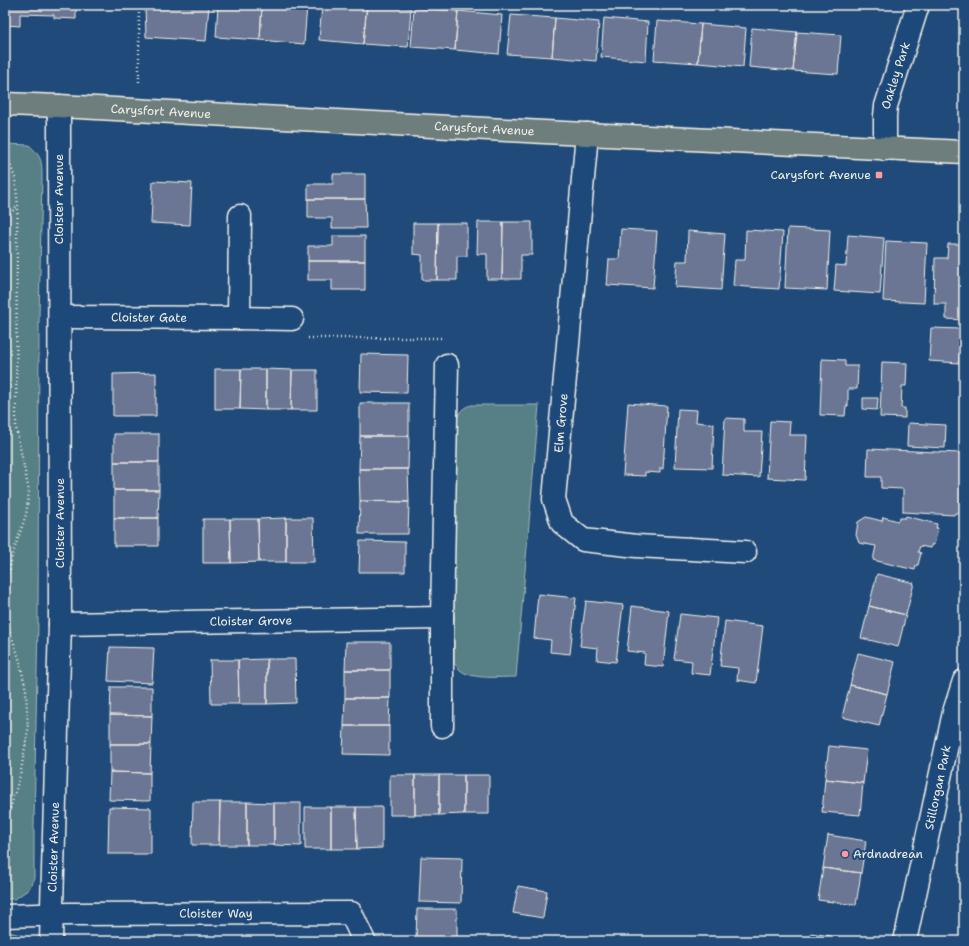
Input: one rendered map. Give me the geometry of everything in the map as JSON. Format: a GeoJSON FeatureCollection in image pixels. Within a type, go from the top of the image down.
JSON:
{"type":"FeatureCollection","features":[{"type":"Feature","properties":{"kind":"main road","name":"Carysfort Avenue"},"geometry":{"type":"LineString","coordinates":[[5,104],[964,152]]}},
{"type":"Feature","properties":{"kind":"street","name":"Oakley Park"},"geometry":{"type":"LineString","coordinates":[[885,149],[886,106],[918,5]]}},
{"type":"Feature","properties":{"kind":"street","name":"Cloister Avenue"},"geometry":{"type":"LineString","coordinates":[[51,941],[60,624],[59,106]]}},
{"type":"Feature","properties":{"kind":"street","name":"Elm Grove"},"geometry":{"type":"LineString","coordinates":[[587,134],[554,499],[562,523],[583,540],[636,546],[745,552]]}},
{"type":"Feature","properties":{"kind":"street"},"geometry":{"type":"LineString","coordinates":[[239,318],[240,216]]}},
{"type":"Feature","properties":{"kind":"street","name":"Cloister Gate"},"geometry":{"type":"LineString","coordinates":[[60,317],[292,319]]}},
{"type":"Feature","properties":{"kind":"street"},"geometry":{"type":"LineString","coordinates":[[442,726],[442,618],[447,365]]}},
{"type":"Feature","properties":{"kind":"street","name":"Cloister Grove"},"geometry":{"type":"LineString","coordinates":[[60,624],[442,618]]}},
{"type":"Feature","properties":{"kind":"street","name":"Stillorgan Park"},"geometry":{"type":"LineString","coordinates":[[905,941],[954,712],[964,681]]}},
{"type":"Feature","properties":{"kind":"street","name":"Cloister Way"},"geometry":{"type":"LineString","coordinates":[[51,914],[351,913],[364,941]]}},
{"type":"Feature","properties":{"kind":"street"},"geometry":{"type":"LineString","coordinates":[[5,916],[51,914]]}},
{"type":"Feature","properties":{"kind":"path"},"geometry":{"type":"LineString","coordinates":[[138,5],[139,110]]}},
{"type":"Feature","properties":{"kind":"path"},"geometry":{"type":"LineString","coordinates":[[5,152],[15,178],[18,206],[16,428],[29,491],[26,515],[12,556],[5,592],[6,620],[19,658],[26,690],[28,730],[20,776],[5,822]]}},
{"type":"Feature","properties":{"kind":"path"},"geometry":{"type":"LineString","coordinates":[[5,220],[18,206]]}},
{"type":"Feature","properties":{"kind":"path"},"geometry":{"type":"LineString","coordinates":[[292,319],[304,318],[305,338],[445,338],[447,365]]}},
{"type":"Feature","properties":{"kind":"green space"},"geometry":{"type":"Polygon","coordinates":[[[5,144],[29,145],[39,156],[42,172],[39,317],[38,622],[34,878],[29,889],[15,899],[5,899],[5,144]]]}},
{"type":"Feature","properties":{"kind":"green space"},"geometry":{"type":"Polygon","coordinates":[[[472,405],[539,405],[516,677],[479,677],[465,673],[454,663],[455,421],[462,410],[472,405]]]}},
{"type":"Feature","properties":{"kind":"green space"},"geometry":{"type":"Polygon","coordinates":[[[5,932],[24,936],[27,941],[5,941],[5,932]]]}},
{"type":"Feature","properties":{"kind":"building"},"geometry":{"type":"Polygon","coordinates":[[[5,5],[76,5],[76,19],[54,18],[54,15],[20,14],[20,26],[5,25],[5,5]]]}},
{"type":"Feature","properties":{"kind":"building"},"geometry":{"type":"Polygon","coordinates":[[[145,5],[209,5],[206,41],[146,37],[145,5]]]}},
{"type":"Feature","properties":{"kind":"building"},"geometry":{"type":"Polygon","coordinates":[[[218,5],[262,5],[260,40],[216,37],[218,5]]]}},
{"type":"Feature","properties":{"kind":"building"},"geometry":{"type":"Polygon","coordinates":[[[262,5],[307,5],[304,44],[260,40],[262,5]]]}},
{"type":"Feature","properties":{"kind":"building"},"geometry":{"type":"Polygon","coordinates":[[[322,5],[367,5],[363,44],[319,40],[322,5]]]}},
{"type":"Feature","properties":{"kind":"building"},"geometry":{"type":"Polygon","coordinates":[[[367,5],[411,8],[408,47],[363,44],[367,5]]]}},
{"type":"Feature","properties":{"kind":"building"},"geometry":{"type":"Polygon","coordinates":[[[414,8],[458,11],[455,50],[411,47],[414,8]]]}},
{"type":"Feature","properties":{"kind":"building"},"geometry":{"type":"Polygon","coordinates":[[[458,11],[502,15],[499,54],[455,50],[458,11]]]}},
{"type":"Feature","properties":{"kind":"building"},"geometry":{"type":"Polygon","coordinates":[[[511,15],[555,18],[552,57],[507,54],[511,15]]]}},
{"type":"Feature","properties":{"kind":"building"},"geometry":{"type":"Polygon","coordinates":[[[555,18],[599,22],[596,61],[552,57],[555,18]]]}},
{"type":"Feature","properties":{"kind":"building"},"geometry":{"type":"Polygon","coordinates":[[[604,18],[648,22],[646,61],[601,57],[604,18]]]}},
{"type":"Feature","properties":{"kind":"building"},"geometry":{"type":"Polygon","coordinates":[[[657,21],[701,24],[698,63],[654,60],[657,21]]]}},
{"type":"Feature","properties":{"kind":"building"},"geometry":{"type":"Polygon","coordinates":[[[701,24],[746,28],[743,67],[698,63],[701,24]]]}},
{"type":"Feature","properties":{"kind":"building"},"geometry":{"type":"Polygon","coordinates":[[[752,28],[797,32],[793,71],[749,67],[752,28]]]}},
{"type":"Feature","properties":{"kind":"building"},"geometry":{"type":"Polygon","coordinates":[[[797,32],[841,35],[838,74],[793,71],[797,32]]]}},
{"type":"Feature","properties":{"kind":"building"},"geometry":{"type":"Polygon","coordinates":[[[333,174],[365,174],[365,199],[308,199],[308,184],[333,184],[333,174]]]}},
{"type":"Feature","properties":{"kind":"building"},"geometry":{"type":"Polygon","coordinates":[[[153,181],[192,183],[190,225],[151,223],[153,181]]]}},
{"type":"Feature","properties":{"kind":"building"},"geometry":{"type":"Polygon","coordinates":[[[308,199],[365,199],[366,228],[332,228],[332,218],[308,218],[308,199]]]}},
{"type":"Feature","properties":{"kind":"building"},"geometry":{"type":"Polygon","coordinates":[[[478,222],[503,222],[502,279],[487,279],[487,254],[477,254],[478,222]]]}},
{"type":"Feature","properties":{"kind":"building"},"geometry":{"type":"Polygon","coordinates":[[[503,222],[532,222],[532,255],[521,255],[521,279],[502,279],[503,222]]]}},
{"type":"Feature","properties":{"kind":"building"},"geometry":{"type":"Polygon","coordinates":[[[413,223],[438,223],[437,280],[422,280],[422,255],[413,254],[413,223]]]}},
{"type":"Feature","properties":{"kind":"building"},"geometry":{"type":"Polygon","coordinates":[[[438,223],[467,223],[467,256],[457,256],[457,280],[437,280],[438,223]]]}},
{"type":"Feature","properties":{"kind":"building"},"geometry":{"type":"Polygon","coordinates":[[[788,228],[830,230],[827,290],[785,288],[788,228]]]}},
{"type":"Feature","properties":{"kind":"building"},"geometry":{"type":"Polygon","coordinates":[[[621,229],[657,231],[653,288],[607,285],[609,259],[619,259],[621,229]]]}},
{"type":"Feature","properties":{"kind":"building"},"geometry":{"type":"Polygon","coordinates":[[[746,230],[783,232],[779,289],[733,286],[735,260],[745,260],[746,230]]]}},
{"type":"Feature","properties":{"kind":"building"},"geometry":{"type":"Polygon","coordinates":[[[688,231],[725,234],[721,290],[675,287],[677,261],[687,261],[688,231]]]}},
{"type":"Feature","properties":{"kind":"building"},"geometry":{"type":"Polygon","coordinates":[[[848,235],[884,238],[880,294],[834,291],[836,265],[846,266],[848,235]]]}},
{"type":"Feature","properties":{"kind":"building"},"geometry":{"type":"Polygon","coordinates":[[[333,236],[365,236],[365,261],[308,261],[308,246],[333,246],[333,236]]]}},
{"type":"Feature","properties":{"kind":"building"},"geometry":{"type":"Polygon","coordinates":[[[886,241],[927,243],[924,303],[883,301],[886,241]]]}},
{"type":"Feature","properties":{"kind":"building"},"geometry":{"type":"Polygon","coordinates":[[[948,244],[964,244],[964,320],[946,319],[946,304],[934,304],[935,258],[947,258],[948,244]]]}},
{"type":"Feature","properties":{"kind":"building"},"geometry":{"type":"Polygon","coordinates":[[[308,261],[365,261],[365,290],[332,290],[332,280],[308,280],[308,261]]]}},
{"type":"Feature","properties":{"kind":"building"},"geometry":{"type":"Polygon","coordinates":[[[931,328],[961,329],[959,363],[929,361],[931,328]]]}},
{"type":"Feature","properties":{"kind":"building"},"geometry":{"type":"Polygon","coordinates":[[[361,354],[408,355],[407,393],[360,392],[361,354]]]}},
{"type":"Feature","properties":{"kind":"building"},"geometry":{"type":"Polygon","coordinates":[[[822,359],[845,360],[845,366],[858,366],[857,389],[848,389],[848,406],[846,406],[845,416],[820,415],[822,359]]]}},
{"type":"Feature","properties":{"kind":"building"},"geometry":{"type":"Polygon","coordinates":[[[882,362],[907,363],[906,386],[902,386],[901,408],[905,408],[905,418],[880,417],[882,362]]]}},
{"type":"Feature","properties":{"kind":"building"},"geometry":{"type":"Polygon","coordinates":[[[215,369],[241,369],[240,409],[215,409],[215,369]]]}},
{"type":"Feature","properties":{"kind":"building"},"geometry":{"type":"Polygon","coordinates":[[[241,369],[266,369],[266,410],[240,409],[241,369]]]}},
{"type":"Feature","properties":{"kind":"building"},"geometry":{"type":"Polygon","coordinates":[[[266,369],[292,370],[291,410],[266,410],[266,369]]]}},
{"type":"Feature","properties":{"kind":"building"},"geometry":{"type":"Polygon","coordinates":[[[292,370],[317,370],[317,410],[291,410],[292,370]]]}},
{"type":"Feature","properties":{"kind":"building"},"geometry":{"type":"Polygon","coordinates":[[[156,373],[156,416],[113,416],[113,374],[156,373]]]}},
{"type":"Feature","properties":{"kind":"building"},"geometry":{"type":"Polygon","coordinates":[[[863,398],[878,398],[877,410],[863,409],[863,398]]]}},
{"type":"Feature","properties":{"kind":"building"},"geometry":{"type":"Polygon","coordinates":[[[360,403],[409,403],[409,436],[360,436],[360,403]]]}},
{"type":"Feature","properties":{"kind":"building"},"geometry":{"type":"Polygon","coordinates":[[[628,403],[667,406],[663,469],[660,468],[660,473],[645,472],[645,476],[623,475],[628,403]]]}},
{"type":"Feature","properties":{"kind":"building"},"geometry":{"type":"Polygon","coordinates":[[[678,409],[697,410],[696,422],[714,424],[712,468],[675,467],[678,409]]]}},
{"type":"Feature","properties":{"kind":"building"},"geometry":{"type":"Polygon","coordinates":[[[725,418],[744,419],[744,432],[762,432],[759,477],[722,475],[725,418]]]}},
{"type":"Feature","properties":{"kind":"building"},"geometry":{"type":"Polygon","coordinates":[[[770,421],[790,422],[789,435],[807,435],[805,480],[767,478],[770,421]]]}},
{"type":"Feature","properties":{"kind":"building"},"geometry":{"type":"Polygon","coordinates":[[[908,423],[946,425],[945,448],[907,446],[908,423]]]}},
{"type":"Feature","properties":{"kind":"building"},"geometry":{"type":"Polygon","coordinates":[[[114,434],[159,434],[159,462],[114,462],[114,434]]]}},
{"type":"Feature","properties":{"kind":"building"},"geometry":{"type":"Polygon","coordinates":[[[360,436],[409,436],[408,469],[359,469],[360,436]]]}},
{"type":"Feature","properties":{"kind":"building"},"geometry":{"type":"Polygon","coordinates":[[[868,449],[960,453],[960,455],[964,455],[963,513],[955,513],[954,515],[903,512],[903,489],[881,488],[881,477],[867,477],[868,449]]]}},
{"type":"Feature","properties":{"kind":"building"},"geometry":{"type":"Polygon","coordinates":[[[114,462],[159,462],[159,490],[114,490],[114,462]]]}},
{"type":"Feature","properties":{"kind":"building"},"geometry":{"type":"Polygon","coordinates":[[[359,469],[408,469],[409,502],[360,501],[359,469]]]}},
{"type":"Feature","properties":{"kind":"building"},"geometry":{"type":"Polygon","coordinates":[[[114,490],[159,490],[158,518],[114,518],[114,490]]]}},
{"type":"Feature","properties":{"kind":"building"},"geometry":{"type":"Polygon","coordinates":[[[360,501],[409,502],[408,534],[359,534],[360,501]]]}},
{"type":"Feature","properties":{"kind":"building"},"geometry":{"type":"Polygon","coordinates":[[[906,516],[937,524],[936,528],[938,528],[934,545],[932,544],[930,548],[920,546],[918,552],[921,553],[915,570],[873,560],[876,546],[859,543],[856,535],[858,522],[866,517],[882,521],[883,517],[898,521],[900,518],[905,518],[906,516]]]}},
{"type":"Feature","properties":{"kind":"building"},"geometry":{"type":"Polygon","coordinates":[[[114,518],[158,518],[158,546],[114,546],[114,518]]]}},
{"type":"Feature","properties":{"kind":"building"},"geometry":{"type":"Polygon","coordinates":[[[286,518],[286,562],[259,562],[258,519],[286,518]]]}},
{"type":"Feature","properties":{"kind":"building"},"geometry":{"type":"Polygon","coordinates":[[[286,518],[313,518],[314,562],[286,562],[286,518]]]}},
{"type":"Feature","properties":{"kind":"building"},"geometry":{"type":"Polygon","coordinates":[[[203,519],[230,519],[231,563],[203,563],[203,519]]]}},
{"type":"Feature","properties":{"kind":"building"},"geometry":{"type":"Polygon","coordinates":[[[230,519],[258,519],[259,562],[231,563],[230,519]]]}},
{"type":"Feature","properties":{"kind":"building"},"geometry":{"type":"Polygon","coordinates":[[[360,541],[405,542],[405,572],[359,572],[360,541]]]}},
{"type":"Feature","properties":{"kind":"building"},"geometry":{"type":"Polygon","coordinates":[[[877,574],[914,583],[906,615],[869,606],[877,574]]]}},
{"type":"Feature","properties":{"kind":"building"},"geometry":{"type":"Polygon","coordinates":[[[538,594],[576,598],[570,654],[550,652],[551,640],[534,638],[538,594]]]}},
{"type":"Feature","properties":{"kind":"building"},"geometry":{"type":"Polygon","coordinates":[[[586,601],[623,605],[616,662],[597,660],[598,648],[580,646],[586,601]]]}},
{"type":"Feature","properties":{"kind":"building"},"geometry":{"type":"Polygon","coordinates":[[[632,606],[669,611],[663,667],[644,665],[645,653],[627,651],[632,606]]]}},
{"type":"Feature","properties":{"kind":"building"},"geometry":{"type":"Polygon","coordinates":[[[869,606],[906,615],[898,647],[861,638],[869,606]]]}},
{"type":"Feature","properties":{"kind":"building"},"geometry":{"type":"Polygon","coordinates":[[[680,614],[717,618],[710,675],[691,673],[692,661],[674,659],[680,614]]]}},
{"type":"Feature","properties":{"kind":"building"},"geometry":{"type":"Polygon","coordinates":[[[725,621],[763,626],[756,683],[737,680],[738,668],[720,666],[725,621]]]}},
{"type":"Feature","properties":{"kind":"building"},"geometry":{"type":"Polygon","coordinates":[[[346,642],[390,642],[390,670],[345,670],[346,642]]]}},
{"type":"Feature","properties":{"kind":"building"},"geometry":{"type":"Polygon","coordinates":[[[110,647],[154,648],[152,683],[108,681],[110,647]]]}},
{"type":"Feature","properties":{"kind":"building"},"geometry":{"type":"Polygon","coordinates":[[[858,653],[895,662],[887,694],[850,685],[858,653]]]}},
{"type":"Feature","properties":{"kind":"building"},"geometry":{"type":"Polygon","coordinates":[[[267,659],[295,659],[296,703],[267,704],[267,659]]]}},
{"type":"Feature","properties":{"kind":"building"},"geometry":{"type":"Polygon","coordinates":[[[267,659],[267,704],[239,704],[238,660],[267,659]]]}},
{"type":"Feature","properties":{"kind":"building"},"geometry":{"type":"Polygon","coordinates":[[[210,660],[238,660],[239,704],[211,704],[210,660]]]}},
{"type":"Feature","properties":{"kind":"building"},"geometry":{"type":"Polygon","coordinates":[[[345,670],[390,670],[390,698],[345,698],[345,670]]]}},
{"type":"Feature","properties":{"kind":"building"},"geometry":{"type":"Polygon","coordinates":[[[850,685],[887,694],[879,726],[842,717],[850,685]]]}},
{"type":"Feature","properties":{"kind":"building"},"geometry":{"type":"Polygon","coordinates":[[[111,687],[152,687],[152,716],[110,715],[111,687]]]}},
{"type":"Feature","properties":{"kind":"building"},"geometry":{"type":"Polygon","coordinates":[[[345,698],[390,698],[389,726],[344,726],[345,698]]]}},
{"type":"Feature","properties":{"kind":"building"},"geometry":{"type":"Polygon","coordinates":[[[110,715],[152,716],[151,744],[110,744],[110,715]]]}},
{"type":"Feature","properties":{"kind":"building"},"geometry":{"type":"Polygon","coordinates":[[[344,726],[389,726],[389,755],[343,754],[344,726]]]}},
{"type":"Feature","properties":{"kind":"building"},"geometry":{"type":"Polygon","coordinates":[[[110,744],[151,744],[150,773],[110,772],[110,744]]]}},
{"type":"Feature","properties":{"kind":"building"},"geometry":{"type":"Polygon","coordinates":[[[829,746],[867,750],[863,783],[825,779],[829,746]]]}},
{"type":"Feature","properties":{"kind":"building"},"geometry":{"type":"Polygon","coordinates":[[[110,772],[150,773],[150,801],[109,800],[110,772]]]}},
{"type":"Feature","properties":{"kind":"building"},"geometry":{"type":"Polygon","coordinates":[[[390,775],[415,775],[415,815],[390,815],[390,775]]]}},
{"type":"Feature","properties":{"kind":"building"},"geometry":{"type":"Polygon","coordinates":[[[415,775],[439,775],[439,815],[415,815],[415,775]]]}},
{"type":"Feature","properties":{"kind":"building"},"geometry":{"type":"Polygon","coordinates":[[[439,775],[464,775],[464,814],[439,815],[439,775]]]}},
{"type":"Feature","properties":{"kind":"building"},"geometry":{"type":"Polygon","coordinates":[[[464,775],[489,775],[489,814],[464,814],[464,775]]]}},
{"type":"Feature","properties":{"kind":"building"},"geometry":{"type":"Polygon","coordinates":[[[825,779],[863,783],[860,815],[822,812],[825,779]]]}},
{"type":"Feature","properties":{"kind":"building"},"geometry":{"type":"Polygon","coordinates":[[[193,802],[220,802],[219,845],[192,845],[193,802]]]}},
{"type":"Feature","properties":{"kind":"building"},"geometry":{"type":"Polygon","coordinates":[[[220,802],[247,802],[247,845],[219,845],[220,802]]]}},
{"type":"Feature","properties":{"kind":"building"},"geometry":{"type":"Polygon","coordinates":[[[247,802],[274,803],[274,845],[247,845],[247,802]]]}},
{"type":"Feature","properties":{"kind":"building"},"geometry":{"type":"Polygon","coordinates":[[[274,803],[301,803],[301,846],[274,845],[274,803]]]}},
{"type":"Feature","properties":{"kind":"building"},"geometry":{"type":"Polygon","coordinates":[[[109,807],[151,808],[151,854],[108,854],[109,807]]]}},
{"type":"Feature","properties":{"kind":"building"},"geometry":{"type":"Polygon","coordinates":[[[305,807],[331,807],[331,849],[305,849],[305,807]]]}},
{"type":"Feature","properties":{"kind":"building"},"geometry":{"type":"Polygon","coordinates":[[[331,807],[356,807],[357,849],[331,849],[331,807]]]}},
{"type":"Feature","properties":{"kind":"building"},"geometry":{"type":"Polygon","coordinates":[[[356,807],[382,807],[382,848],[357,849],[356,807]]]}},
{"type":"Feature","properties":{"kind":"building","name":"Ardnadrean"},"geometry":{"type":"Polygon","coordinates":[[[828,835],[866,841],[861,873],[823,868],[828,835]]]}},
{"type":"Feature","properties":{"kind":"building"},"geometry":{"type":"Polygon","coordinates":[[[421,857],[462,858],[461,903],[419,902],[421,857]]]}},
{"type":"Feature","properties":{"kind":"building"},"geometry":{"type":"Polygon","coordinates":[[[823,868],[861,873],[856,905],[818,900],[823,868]]]}},
{"type":"Feature","properties":{"kind":"building"},"geometry":{"type":"Polygon","coordinates":[[[518,886],[547,891],[543,918],[513,913],[518,886]]]}},
{"type":"Feature","properties":{"kind":"building"},"geometry":{"type":"Polygon","coordinates":[[[417,909],[457,909],[457,941],[416,940],[417,909]]]}},
{"type":"Feature","properties":{"kind":"building"},"geometry":{"type":"Polygon","coordinates":[[[811,933],[848,939],[848,941],[809,941],[811,933]]]}},
{"type":"Feature","properties":{"kind":"building"},"geometry":{"type":"Polygon","coordinates":[[[416,940],[457,941],[416,941],[416,940]]]}},
{"type":"Feature","properties":{"kind":"place","name":"Carysfort Avenue"},"geometry":{"type":"Point","coordinates":[879,175]}},
{"type":"Feature","properties":{"kind":"place","name":"Ardnadrean"},"geometry":{"type":"Point","coordinates":[845,854]}}]}
